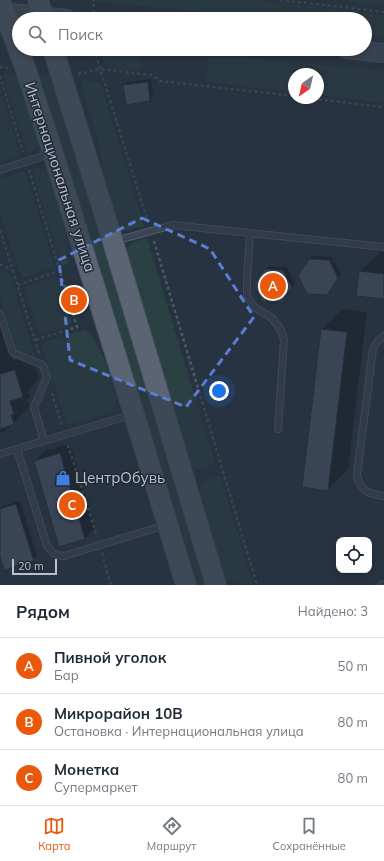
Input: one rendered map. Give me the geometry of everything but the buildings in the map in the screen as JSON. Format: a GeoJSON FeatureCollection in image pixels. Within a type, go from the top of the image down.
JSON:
{"type":"FeatureCollection","features":[{"type":"Feature","properties":{"kind":"main road"},"geometry":{"type":"LineString","coordinates":[[2,8],[42,12]]}},
{"type":"Feature","properties":{"kind":"main road","name":"Интернациональная улица"},"geometry":{"type":"LineString","coordinates":[[2,8],[12,34]]}},
{"type":"Feature","properties":{"kind":"main road"},"geometry":{"type":"LineString","coordinates":[[372,52],[384,53]]}},
{"type":"Feature","properties":{"kind":"main road","name":"Интернациональная улица"},"geometry":{"type":"LineString","coordinates":[[21,56],[53,153],[186,585]]}},
{"type":"Feature","properties":{"kind":"main road","name":"Интернациональная улица"},"geometry":{"type":"LineString","coordinates":[[55,56],[113,242],[216,585]]}},
{"type":"Feature","properties":{"kind":"lane"},"geometry":{"type":"LineString","coordinates":[[0,170],[53,153]]}},
{"type":"Feature","properties":{"kind":"lane"},"geometry":{"type":"LineString","coordinates":[[113,242],[173,225],[384,247]]}},
{"type":"Feature","properties":{"kind":"lane"},"geometry":{"type":"LineString","coordinates":[[250,233],[247,295],[254,307],[272,318],[282,330],[284,340],[278,429]]}},
{"type":"Feature","properties":{"kind":"lane"},"geometry":{"type":"LineString","coordinates":[[0,313],[13,353],[43,365],[47,377],[34,407],[44,441]]}},
{"type":"Feature","properties":{"kind":"lane"},"geometry":{"type":"LineString","coordinates":[[384,336],[378,341],[373,349],[357,476],[359,484],[366,492],[373,495],[384,496]]}},
{"type":"Feature","properties":{"kind":"lane"},"geometry":{"type":"LineString","coordinates":[[0,454],[134,414]]}},
{"type":"Feature","properties":{"kind":"lane"},"geometry":{"type":"LineString","coordinates":[[17,449],[47,546],[56,555],[64,556],[167,525]]}},
{"type":"Feature","properties":{"kind":"path"},"geometry":{"type":"LineString","coordinates":[[93,12],[94,0]]}},
{"type":"Feature","properties":{"kind":"path"},"geometry":{"type":"LineString","coordinates":[[280,0],[384,12]]}},
{"type":"Feature","properties":{"kind":"path"},"geometry":{"type":"LineString","coordinates":[[96,56],[257,585]]}},
{"type":"Feature","properties":{"kind":"path"},"geometry":{"type":"LineString","coordinates":[[100,69],[152,75],[160,81],[288,95]]}},
{"type":"Feature","properties":{"kind":"path"},"geometry":{"type":"LineString","coordinates":[[0,76],[77,327],[35,340],[0,230]]}},
{"type":"Feature","properties":{"kind":"path"},"geometry":{"type":"LineString","coordinates":[[324,100],[384,107]]}},
{"type":"Feature","properties":{"kind":"path"},"geometry":{"type":"LineString","coordinates":[[0,264],[13,270]]}},
{"type":"Feature","properties":{"kind":"path"},"geometry":{"type":"LineString","coordinates":[[18,285],[59,270]]}},
{"type":"Feature","properties":{"kind":"path"},"geometry":{"type":"LineString","coordinates":[[47,377],[111,585]]}},
{"type":"Feature","properties":{"kind":"highlighted area"},"geometry":{"type":"Polygon","coordinates":[[[142,218],[210,249],[254,317],[186,407],[70,360],[59,260],[142,218]]]}},
{"type":"Feature","properties":{"kind":"green space"},"geometry":{"type":"Polygon","coordinates":[[[253,0],[358,12],[206,12],[94,1],[253,0]]]}},
{"type":"Feature","properties":{"kind":"green space"},"geometry":{"type":"Polygon","coordinates":[[[332,0],[384,0],[384,5],[332,0]]]}},
{"type":"Feature","properties":{"kind":"green space"},"geometry":{"type":"Polygon","coordinates":[[[372,14],[384,15],[384,37],[372,36],[372,14]]]}},
{"type":"Feature","properties":{"kind":"green space"},"geometry":{"type":"Polygon","coordinates":[[[141,56],[140,70],[110,66],[103,57],[141,56]]]}},
{"type":"Feature","properties":{"kind":"green space"},"geometry":{"type":"Polygon","coordinates":[[[208,58],[253,58],[384,71],[384,103],[324,96],[324,68],[288,68],[288,91],[206,82],[208,58]]]}},
{"type":"Feature","properties":{"kind":"green space"},"geometry":{"type":"Polygon","coordinates":[[[8,73],[17,74],[39,141],[33,150],[27,153],[3,76],[8,73]]]}},
{"type":"Feature","properties":{"kind":"green space"},"geometry":{"type":"Polygon","coordinates":[[[40,75],[51,77],[206,585],[194,585],[40,75]]]}},
{"type":"Feature","properties":{"kind":"green space"},"geometry":{"type":"Polygon","coordinates":[[[80,81],[97,82],[101,84],[144,226],[123,230],[117,226],[104,182],[100,145],[80,81]]]}},
{"type":"Feature","properties":{"kind":"green space"},"geometry":{"type":"Polygon","coordinates":[[[0,87],[20,156],[0,163],[0,87]]]}},
{"type":"Feature","properties":{"kind":"green space"},"geometry":{"type":"Polygon","coordinates":[[[38,167],[48,173],[64,224],[68,264],[61,266],[32,169],[38,167]]]}},
{"type":"Feature","properties":{"kind":"green space"},"geometry":{"type":"Polygon","coordinates":[[[25,171],[54,266],[22,278],[0,214],[0,179],[25,171]]]}},
{"type":"Feature","properties":{"kind":"green space"},"geometry":{"type":"Polygon","coordinates":[[[147,238],[215,464],[199,469],[190,464],[126,256],[128,247],[134,242],[147,238]]]}},
{"type":"Feature","properties":{"kind":"green space"},"geometry":{"type":"Polygon","coordinates":[[[0,269],[10,274],[35,357],[17,350],[1,300],[0,269]]]}},
{"type":"Feature","properties":{"kind":"green space"},"geometry":{"type":"Polygon","coordinates":[[[57,276],[71,322],[68,327],[43,334],[39,332],[24,287],[57,276]]]}},
{"type":"Feature","properties":{"kind":"green space"},"geometry":{"type":"Polygon","coordinates":[[[84,330],[90,334],[105,360],[117,399],[112,410],[97,417],[67,425],[42,346],[46,341],[84,330]]]}},
{"type":"Feature","properties":{"kind":"green space"},"geometry":{"type":"Polygon","coordinates":[[[220,476],[253,584],[236,583],[229,580],[222,574],[200,493],[200,486],[203,481],[220,476]]]}},
{"type":"Feature","properties":{"kind":"place","name":"Пивной уголок"},"geometry":{"type":"Point","coordinates":[273,286]}},
{"type":"Feature","properties":{"kind":"place","name":"Микрорайон 10В"},"geometry":{"type":"Point","coordinates":[74,300]}},
{"type":"Feature","properties":{"kind":"place","name":"ЦентрОбувь"},"geometry":{"type":"Point","coordinates":[63,478]}},
{"type":"Feature","properties":{"kind":"place","name":"Монетка"},"geometry":{"type":"Point","coordinates":[72,505]}}]}
